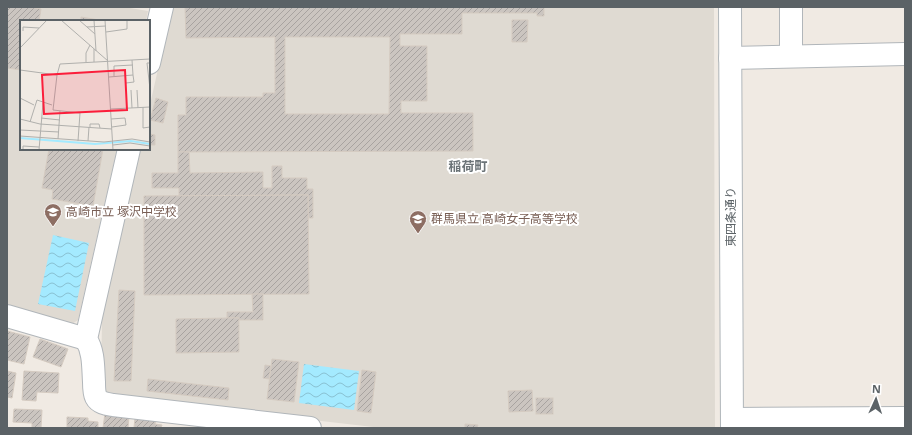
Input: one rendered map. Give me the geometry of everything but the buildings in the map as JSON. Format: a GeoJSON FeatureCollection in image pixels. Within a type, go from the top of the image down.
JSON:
{"type":"FeatureCollection","features":[{"type":"Feature","properties":{"kind":"street"},"geometry":{"type":"LineString","coordinates":[[150,59],[162,7]]}},
{"type":"Feature","properties":{"kind":"street","name":"東四条通り"},"geometry":{"type":"LineString","coordinates":[[730,7],[732,424]]}},
{"type":"Feature","properties":{"kind":"street"},"geometry":{"type":"LineString","coordinates":[[791,7],[791,56]]}},
{"type":"Feature","properties":{"kind":"street"},"geometry":{"type":"LineString","coordinates":[[730,58],[905,54]]}},
{"type":"Feature","properties":{"kind":"street"},"geometry":{"type":"LineString","coordinates":[[129,150],[86,339],[92,353],[94,390],[96,397],[100,401],[113,405],[176,420],[310,428]]}},
{"type":"Feature","properties":{"kind":"street"},"geometry":{"type":"LineString","coordinates":[[7,316],[86,339]]}},
{"type":"Feature","properties":{"kind":"street"},"geometry":{"type":"LineString","coordinates":[[732,424],[905,418]]}},
{"type":"Feature","properties":{"kind":"shaded area","name":"高崎市立 塚沢中学校"},"geometry":{"type":"Polygon","coordinates":[[[7,7],[124,7],[148,11],[146,20],[20,20],[20,150],[117,150],[78,320],[72,324],[7,305],[7,7]]]}},
{"type":"Feature","properties":{"kind":"shaded area","name":"群馬県立 高崎女子高等学校"},"geometry":{"type":"Polygon","coordinates":[[[172,7],[714,7],[715,428],[382,428],[114,397],[101,388],[102,318],[140,150],[150,150],[150,105],[172,7]]]}},
{"type":"Feature","properties":{"kind":"water"},"geometry":{"type":"Polygon","coordinates":[[[53,235],[89,243],[75,311],[38,304],[53,235]]]}},
{"type":"Feature","properties":{"kind":"water"},"geometry":{"type":"Polygon","coordinates":[[[304,364],[359,371],[354,410],[299,403],[304,364]]]}},
{"type":"Feature","properties":{"kind":"place","name":"高崎市立 塚沢中学校"},"geometry":{"type":"Point","coordinates":[53,227]}},
{"type":"Feature","properties":{"kind":"place","name":"群馬県立 高崎女子高等学校"},"geometry":{"type":"Point","coordinates":[418,234]}},
{"type":"Feature","properties":{"kind":"district","name":"稲荷町"},"geometry":{"type":"Point","coordinates":[468,166]}}]}
